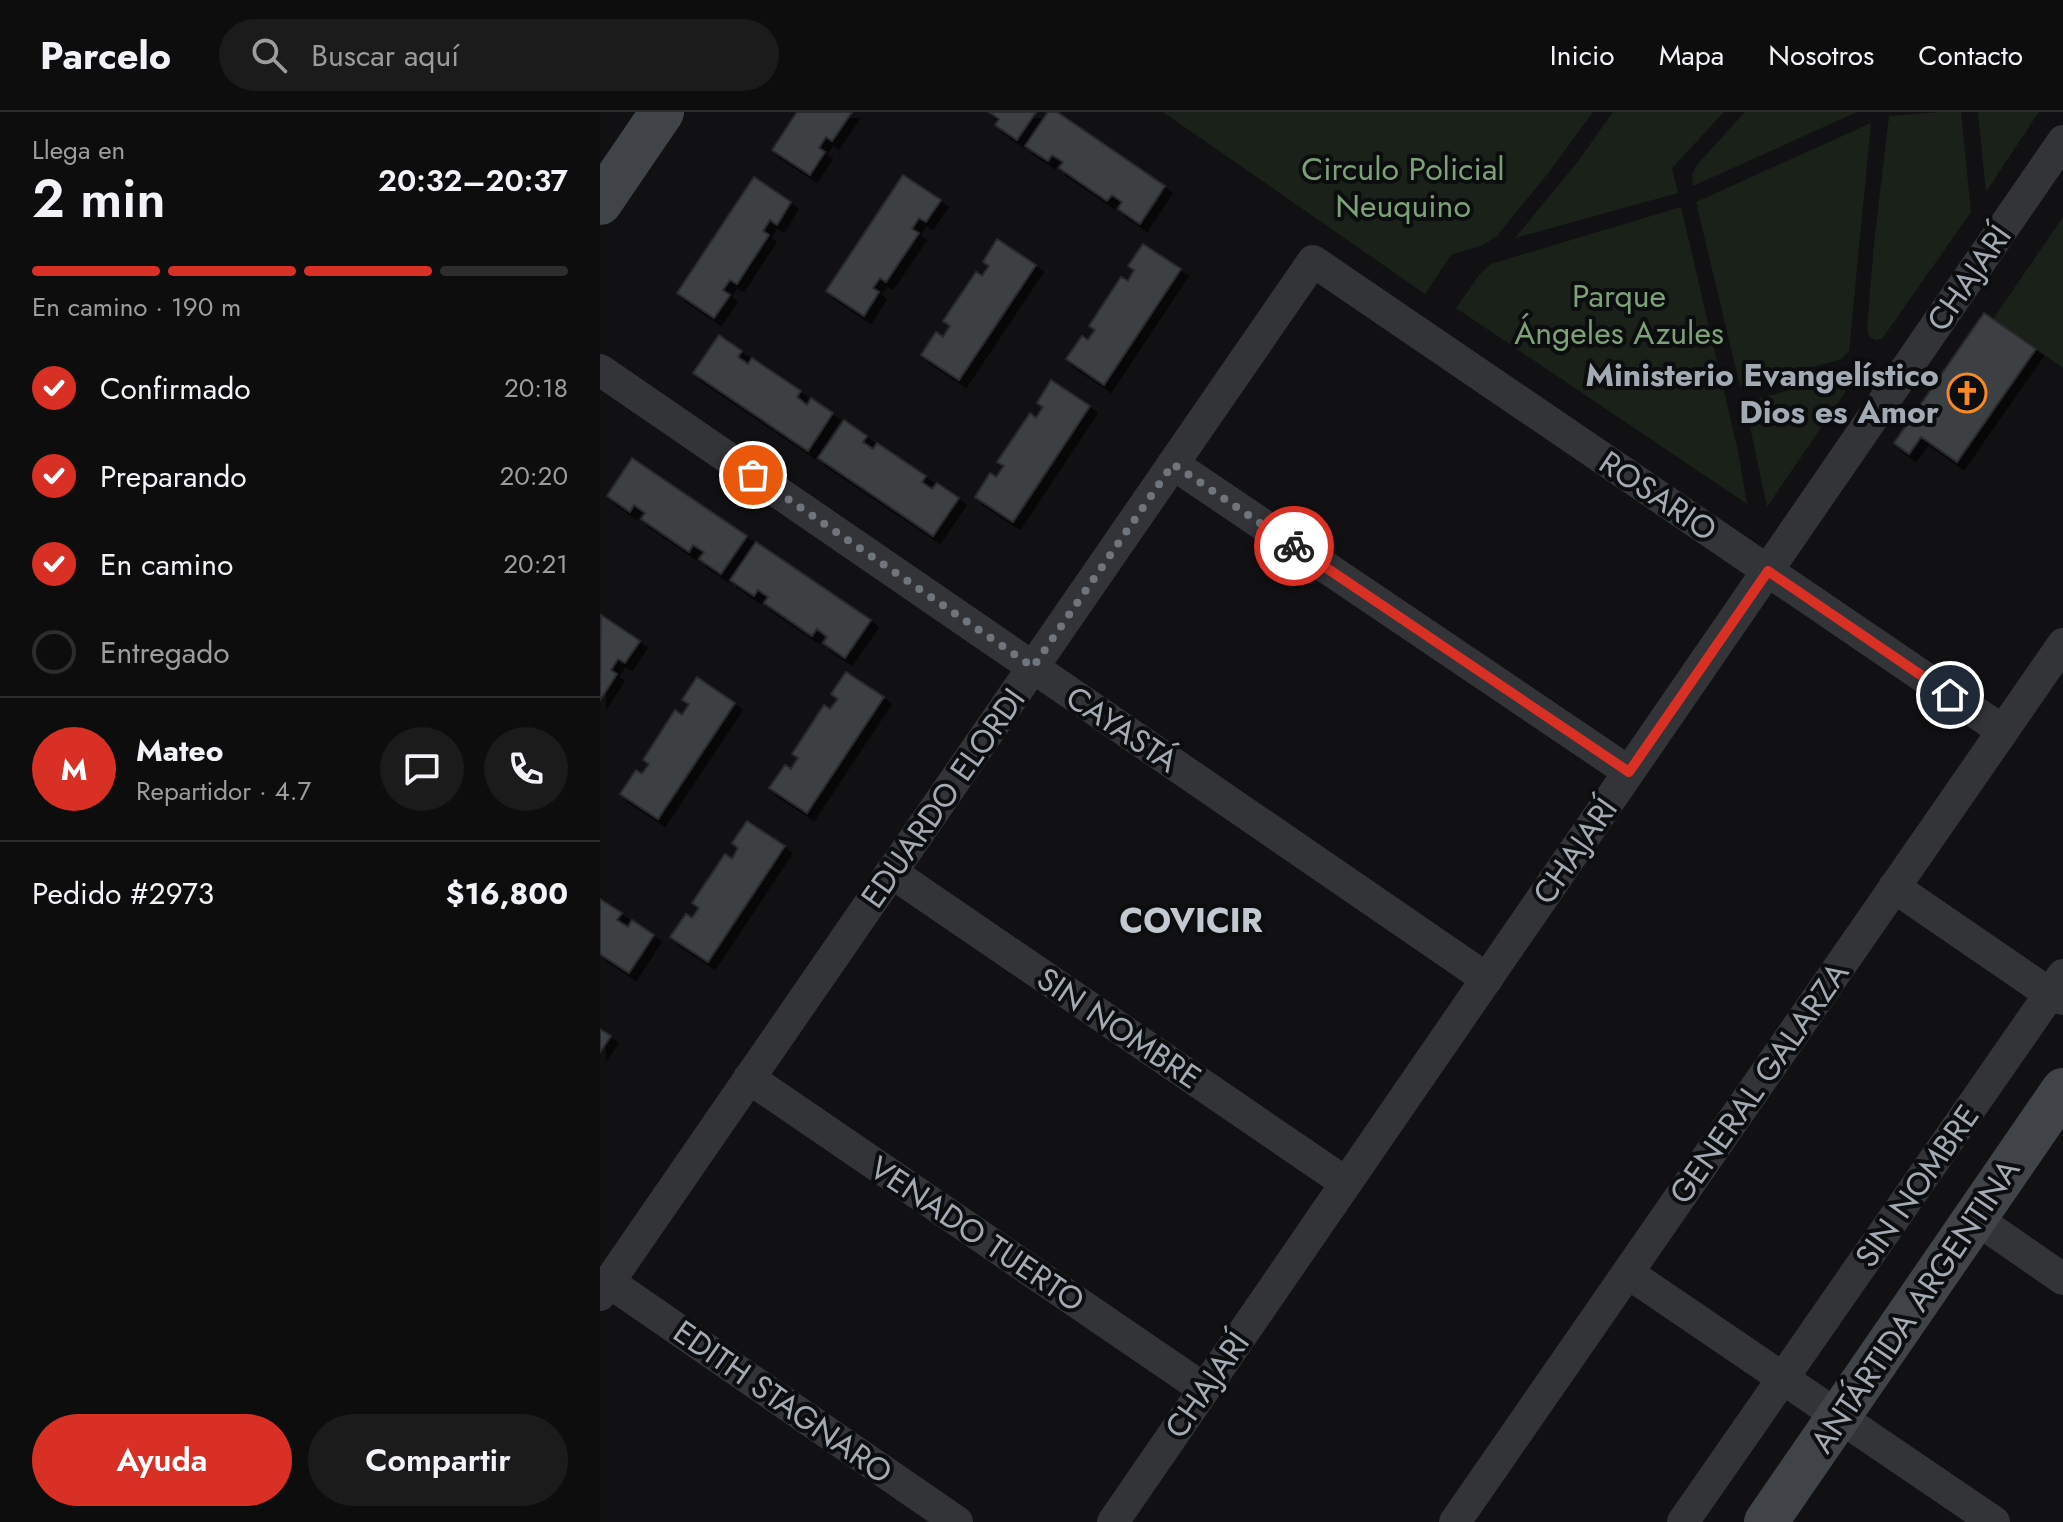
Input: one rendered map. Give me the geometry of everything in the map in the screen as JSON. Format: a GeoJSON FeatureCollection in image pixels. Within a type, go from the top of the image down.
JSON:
{"type":"FeatureCollection","features":[{"type":"Feature","properties":{"kind":"street"},"geometry":{"type":"LineString","coordinates":[[600,203],[662,112]]}},
{"type":"Feature","properties":{"kind":"street","name":"CHAJARÍ"},"geometry":{"type":"LineString","coordinates":[[1113,1522],[2063,141]]}},
{"type":"Feature","properties":{"kind":"street","name":"ROSARIO"},"geometry":{"type":"LineString","coordinates":[[1313,261],[2003,731]]}},
{"type":"Feature","properties":{"kind":"street","name":"EDUARDO ELORDI"},"geometry":{"type":"LineString","coordinates":[[604,1288],[1313,261]]}},
{"type":"Feature","properties":{"kind":"street","name":"CAYASTÁ"},"geometry":{"type":"LineString","coordinates":[[600,370],[1487,979]]}},
{"type":"Feature","properties":{"kind":"street"},"geometry":{"type":"LineString","coordinates":[[1173,464],[1629,772]]}},
{"type":"Feature","properties":{"kind":"street","name":"GENERAL GALARZA"},"geometry":{"type":"LineString","coordinates":[[1455,1522],[2063,644]]}},
{"type":"Feature","properties":{"kind":"street","name":"SIN NOMBRE"},"geometry":{"type":"LineString","coordinates":[[891,872],[1346,1183]]}},
{"type":"Feature","properties":{"kind":"street","name":"SIN NOMBRE"},"geometry":{"type":"LineString","coordinates":[[1683,1522],[2059,989],[1894,887]]}},
{"type":"Feature","properties":{"kind":"street","name":"VENADO TUERTO"},"geometry":{"type":"LineString","coordinates":[[749,1078],[1204,1389]]}},
{"type":"Feature","properties":{"kind":"street","name":"ANTÁRTIDA ARGENTINA"},"geometry":{"type":"LineString","coordinates":[[1766,1522],[2063,1090]]}},
{"type":"Feature","properties":{"kind":"street"},"geometry":{"type":"LineString","coordinates":[[1975,1218],[2063,1279]]}},
{"type":"Feature","properties":{"kind":"street"},"geometry":{"type":"LineString","coordinates":[[1628,1273],[1994,1522]]}},
{"type":"Feature","properties":{"kind":"street","name":"EDITH STAGNARO"},"geometry":{"type":"LineString","coordinates":[[604,1288],[957,1522]]}},
{"type":"Feature","properties":{"kind":"green space","name":"Circulo Policial Neuquino"},"geometry":{"type":"Polygon","coordinates":[[[1163,112],[1593,112],[1497,236],[1483,245],[1451,255],[1425,294],[1163,112]]]}},
{"type":"Feature","properties":{"kind":"green space","name":"Parque Ángeles Azules"},"geometry":{"type":"Polygon","coordinates":[[[1613,112],[1724,112],[1672,168],[1678,193],[1515,238],[1576,164],[1613,112]]]}},
{"type":"Feature","properties":{"kind":"green space","name":"Parque Ángeles Azules"},"geometry":{"type":"Polygon","coordinates":[[[1745,112],[1857,112],[1693,186],[1692,175],[1696,166],[1745,112]]]}},
{"type":"Feature","properties":{"kind":"green space"},"geometry":{"type":"Polygon","coordinates":[[[1961,112],[1971,212],[1882,339],[1875,340],[1867,330],[1889,116],[1961,112]]]}},
{"type":"Feature","properties":{"kind":"green space"},"geometry":{"type":"Polygon","coordinates":[[[1978,112],[2039,112],[1986,192],[1978,112]]]}},
{"type":"Feature","properties":{"kind":"green space"},"geometry":{"type":"Polygon","coordinates":[[[1871,123],[1849,351],[1842,359],[1740,386],[1696,202],[1871,123]]]}},
{"type":"Feature","properties":{"kind":"green space","name":"Parque Ángeles Azules"},"geometry":{"type":"Polygon","coordinates":[[[1681,207],[1738,451],[1747,504],[1456,308],[1491,264],[1681,207]]]}},
{"type":"Feature","properties":{"kind":"green space"},"geometry":{"type":"Polygon","coordinates":[[[2063,217],[2063,368],[1993,319],[2063,217]]]}},
{"type":"Feature","properties":{"kind":"green space","name":"Parque Ángeles Azules"},"geometry":{"type":"Polygon","coordinates":[[[1847,373],[1844,394],[1767,507],[1745,403],[1847,373]]]}},
{"type":"Feature","properties":{"kind":"building"},"geometry":{"type":"Polygon","coordinates":[[[797,112],[852,112],[832,141],[826,137],[819,148],[825,152],[810,175],[772,150],[797,112]]]}},
{"type":"Feature","properties":{"kind":"building"},"geometry":{"type":"Polygon","coordinates":[[[989,112],[1036,112],[1017,140],[995,125],[999,119],[989,112]]]}},
{"type":"Feature","properties":{"kind":"building"},"geometry":{"type":"Polygon","coordinates":[[[1048,112],[1057,112],[1165,186],[1140,224],[1118,209],[1122,202],[1112,195],[1107,201],[1059,168],[1063,162],[1052,155],[1048,161],[1025,146],[1048,112]]]}},
{"type":"Feature","properties":{"kind":"building"},"geometry":{"type":"Polygon","coordinates":[[[903,175],[941,200],[926,222],[919,218],[912,229],[919,233],[886,282],[880,278],[873,288],[879,292],[864,316],[826,291],[903,175]]]}},
{"type":"Feature","properties":{"kind":"building"},"geometry":{"type":"Polygon","coordinates":[[[754,177],[791,202],[777,225],[770,220],[763,231],[769,235],[737,284],[730,280],[723,290],[730,295],[714,318],[677,293],[754,177]]]}},
{"type":"Feature","properties":{"kind":"building"},"geometry":{"type":"Polygon","coordinates":[[[997,239],[1036,265],[959,380],[921,355],[936,332],[943,337],[950,326],[943,321],[976,272],[982,276],[989,266],[983,262],[997,239]]]}},
{"type":"Feature","properties":{"kind":"building"},"geometry":{"type":"Polygon","coordinates":[[[1143,244],[1181,269],[1104,385],[1066,359],[1082,336],[1088,340],[1095,330],[1089,326],[1121,277],[1128,281],[1134,270],[1128,266],[1143,244]]]}},
{"type":"Feature","properties":{"kind":"building","name":"Ministerio Evangelístico Dios es Amor"},"geometry":{"type":"Polygon","coordinates":[[[1984,313],[2036,349],[1957,462],[1921,437],[1909,454],[1894,443],[1984,313]]]}},
{"type":"Feature","properties":{"kind":"building"},"geometry":{"type":"Polygon","coordinates":[[[719,335],[742,351],[738,357],[748,364],[752,358],[801,391],[797,397],[807,405],[811,398],[833,413],[808,451],[693,373],[719,335]]]}},
{"type":"Feature","properties":{"kind":"building"},"geometry":{"type":"Polygon","coordinates":[[[1051,380],[1090,406],[1013,522],[975,497],[990,473],[996,477],[1004,466],[997,462],[1030,413],[1036,418],[1043,407],[1037,403],[1051,380]]]}},
{"type":"Feature","properties":{"kind":"building"},"geometry":{"type":"Polygon","coordinates":[[[844,420],[867,436],[863,442],[873,449],[877,443],[926,476],[922,482],[932,489],[937,483],[959,498],[933,536],[818,458],[844,420]]]}},
{"type":"Feature","properties":{"kind":"building"},"geometry":{"type":"Polygon","coordinates":[[[632,458],[747,536],[721,574],[699,559],[704,552],[693,545],[689,552],[641,519],[645,513],[634,505],[630,512],[607,496],[632,458]]]}},
{"type":"Feature","properties":{"kind":"building"},"geometry":{"type":"Polygon","coordinates":[[[756,542],[871,620],[845,658],[823,643],[827,637],[817,629],[812,636],[764,603],[768,597],[758,590],[754,596],[730,580],[756,542]]]}},
{"type":"Feature","properties":{"kind":"building"},"geometry":{"type":"Polygon","coordinates":[[[601,615],[640,641],[625,663],[618,659],[611,670],[617,674],[600,700],[601,615]]]}},
{"type":"Feature","properties":{"kind":"building"},"geometry":{"type":"Polygon","coordinates":[[[846,672],[884,697],[807,813],[769,788],[785,765],[791,769],[798,758],[792,754],[824,705],[830,709],[838,699],[831,694],[846,672]]]}},
{"type":"Feature","properties":{"kind":"building"},"geometry":{"type":"Polygon","coordinates":[[[697,677],[735,703],[658,819],[620,794],[636,770],[642,774],[649,764],[643,760],[675,710],[682,715],[689,704],[682,700],[697,677]]]}},
{"type":"Feature","properties":{"kind":"building"},"geometry":{"type":"Polygon","coordinates":[[[747,821],[785,846],[708,962],[670,937],[686,914],[692,918],[699,908],[692,903],[725,854],[732,859],[738,848],[732,843],[747,821]]]}},
{"type":"Feature","properties":{"kind":"building"},"geometry":{"type":"Polygon","coordinates":[[[600,899],[622,913],[617,920],[628,927],[632,920],[654,935],[629,973],[600,954],[600,899]]]}},
{"type":"Feature","properties":{"kind":"building"},"geometry":{"type":"Polygon","coordinates":[[[600,1029],[611,1036],[600,1052],[600,1029]]]}},
{"type":"Feature","properties":{"kind":"way so far"},"geometry":{"type":"LineString","coordinates":[[753,475],[1033,667],[1173,464],[1294,546]]}},
{"type":"Feature","properties":{"kind":"place","name":"Ministerio Evangelístico Dios es Amor"},"geometry":{"type":"Point","coordinates":[1967,393]}},
{"type":"Feature","properties":{"kind":"district","name":"COVICIR"},"geometry":{"type":"Point","coordinates":[1191,920]}},
{"type":"Feature","properties":{"kind":"route"},"geometry":{"type":"LineString","coordinates":[[1294,546],[1629,772],[1768,571],[1950,695]]}}]}
